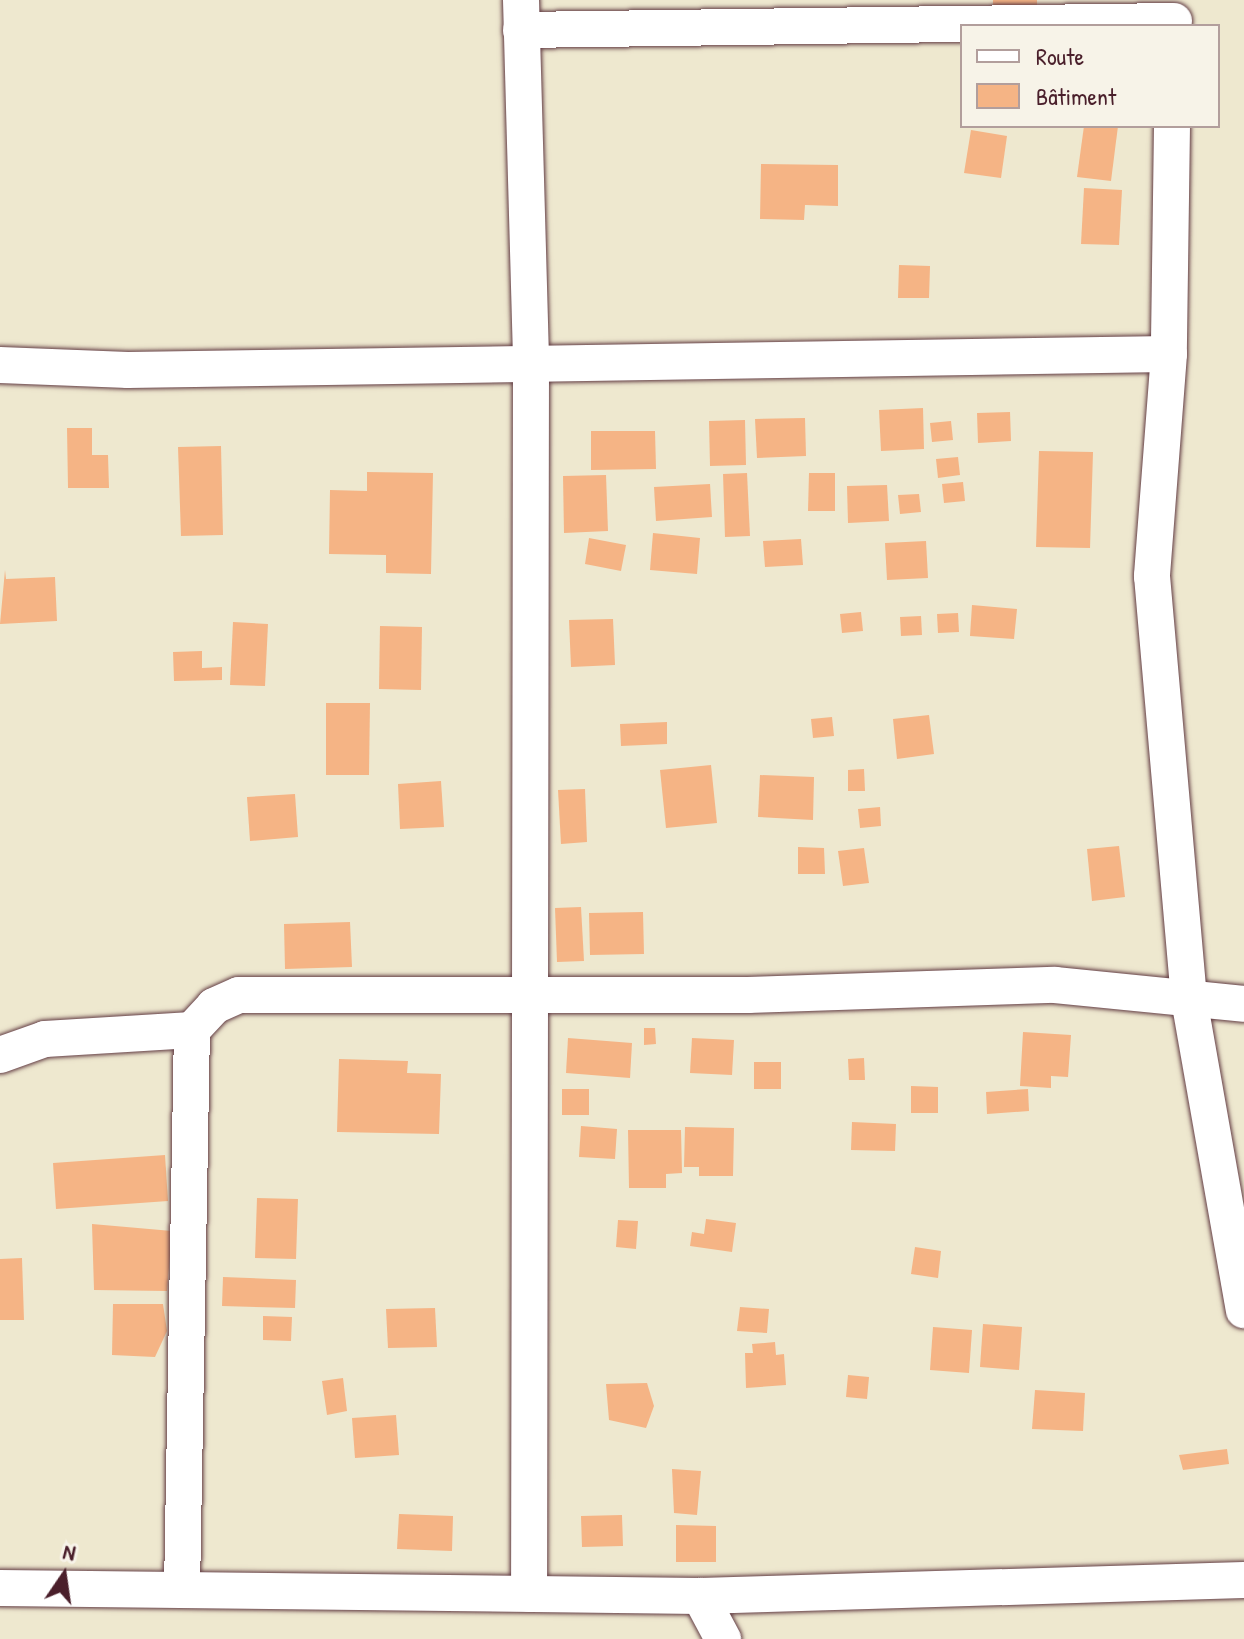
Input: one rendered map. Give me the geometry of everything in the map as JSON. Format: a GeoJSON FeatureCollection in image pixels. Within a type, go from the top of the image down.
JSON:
{"type":"FeatureCollection","features":[{"type":"Feature","properties":{"kind":"street"},"geometry":{"type":"LineString","coordinates":[[529,1594],[531,365],[521,15],[1174,16]]}},
{"type":"Feature","properties":{"kind":"street"},"geometry":{"type":"LineString","coordinates":[[1172,128],[1169,354],[1152,576],[1189,999],[1244,1310]]}},
{"type":"Feature","properties":{"kind":"street"},"geometry":{"type":"LineString","coordinates":[[0,365],[531,365],[1169,354]]}},
{"type":"Feature","properties":{"kind":"street"},"geometry":{"type":"LineString","coordinates":[[182,1590],[192,1030],[214,1006],[239,995],[748,995],[1055,985],[1244,1004]]}},
{"type":"Feature","properties":{"kind":"street"},"geometry":{"type":"LineString","coordinates":[[0,1055],[45,1039],[192,1030]]}},
{"type":"Feature","properties":{"kind":"street"},"geometry":{"type":"LineString","coordinates":[[0,1588],[700,1596],[1244,1580]]}},
{"type":"Feature","properties":{"kind":"street"},"geometry":{"type":"LineString","coordinates":[[700,1596],[723,1639]]}},
{"type":"Feature","properties":{"kind":"building"},"geometry":{"type":"Polygon","coordinates":[[[993,0],[1037,0],[1037,6],[993,5],[993,0]]]}},
{"type":"Feature","properties":{"kind":"building"},"geometry":{"type":"Polygon","coordinates":[[[1084,128],[1118,128],[1111,181],[1077,177],[1084,128]]]}},
{"type":"Feature","properties":{"kind":"building"},"geometry":{"type":"Polygon","coordinates":[[[971,130],[1007,136],[1001,178],[964,173],[971,130]]]}},
{"type":"Feature","properties":{"kind":"building"},"geometry":{"type":"Polygon","coordinates":[[[761,164],[838,165],[838,206],[805,205],[804,220],[760,219],[761,164]]]}},
{"type":"Feature","properties":{"kind":"building"},"geometry":{"type":"Polygon","coordinates":[[[1084,188],[1122,190],[1119,245],[1081,244],[1084,188]]]}},
{"type":"Feature","properties":{"kind":"building"},"geometry":{"type":"Polygon","coordinates":[[[899,265],[930,266],[929,298],[898,298],[899,265]]]}},
{"type":"Feature","properties":{"kind":"building"},"geometry":{"type":"Polygon","coordinates":[[[923,408],[924,449],[881,451],[879,410],[923,408]]]}},
{"type":"Feature","properties":{"kind":"building"},"geometry":{"type":"Polygon","coordinates":[[[1010,412],[1011,441],[978,443],[977,413],[1010,412]]]}},
{"type":"Feature","properties":{"kind":"building"},"geometry":{"type":"Polygon","coordinates":[[[805,418],[806,456],[757,458],[755,419],[805,418]]]}},
{"type":"Feature","properties":{"kind":"building"},"geometry":{"type":"Polygon","coordinates":[[[745,420],[746,465],[710,466],[709,421],[745,420]]]}},
{"type":"Feature","properties":{"kind":"building"},"geometry":{"type":"Polygon","coordinates":[[[951,421],[953,440],[932,442],[930,423],[951,421]]]}},
{"type":"Feature","properties":{"kind":"building"},"geometry":{"type":"Polygon","coordinates":[[[67,428],[92,428],[92,455],[108,455],[109,488],[68,488],[67,428]]]}},
{"type":"Feature","properties":{"kind":"building"},"geometry":{"type":"Polygon","coordinates":[[[591,431],[655,431],[656,469],[591,470],[591,431]]]}},
{"type":"Feature","properties":{"kind":"building"},"geometry":{"type":"Polygon","coordinates":[[[221,446],[223,535],[181,536],[178,447],[221,446]]]}},
{"type":"Feature","properties":{"kind":"building"},"geometry":{"type":"Polygon","coordinates":[[[1039,451],[1093,452],[1090,548],[1036,547],[1039,451]]]}},
{"type":"Feature","properties":{"kind":"building"},"geometry":{"type":"Polygon","coordinates":[[[958,457],[960,475],[938,478],[936,459],[958,457]]]}},
{"type":"Feature","properties":{"kind":"building"},"geometry":{"type":"Polygon","coordinates":[[[367,472],[433,473],[431,574],[386,573],[386,555],[329,554],[330,490],[367,491],[367,472]]]}},
{"type":"Feature","properties":{"kind":"building"},"geometry":{"type":"Polygon","coordinates":[[[747,473],[750,536],[725,537],[723,474],[747,473]]]}},
{"type":"Feature","properties":{"kind":"building"},"geometry":{"type":"Polygon","coordinates":[[[809,473],[835,473],[835,511],[808,511],[809,473]]]}},
{"type":"Feature","properties":{"kind":"building"},"geometry":{"type":"Polygon","coordinates":[[[606,475],[608,531],[564,533],[563,476],[606,475]]]}},
{"type":"Feature","properties":{"kind":"building"},"geometry":{"type":"Polygon","coordinates":[[[963,482],[965,501],[944,503],[942,484],[963,482]]]}},
{"type":"Feature","properties":{"kind":"building"},"geometry":{"type":"Polygon","coordinates":[[[710,484],[712,517],[656,521],[654,487],[710,484]]]}},
{"type":"Feature","properties":{"kind":"building"},"geometry":{"type":"Polygon","coordinates":[[[887,485],[889,521],[848,523],[847,486],[887,485]]]}},
{"type":"Feature","properties":{"kind":"building"},"geometry":{"type":"Polygon","coordinates":[[[919,494],[921,512],[900,514],[898,495],[919,494]]]}},
{"type":"Feature","properties":{"kind":"building"},"geometry":{"type":"Polygon","coordinates":[[[653,533],[700,538],[697,574],[650,570],[653,533]]]}},
{"type":"Feature","properties":{"kind":"building"},"geometry":{"type":"Polygon","coordinates":[[[589,538],[626,545],[621,571],[585,564],[589,538]]]}},
{"type":"Feature","properties":{"kind":"building"},"geometry":{"type":"Polygon","coordinates":[[[801,539],[803,565],[765,567],[763,541],[801,539]]]}},
{"type":"Feature","properties":{"kind":"building"},"geometry":{"type":"Polygon","coordinates":[[[926,541],[928,578],[887,580],[885,543],[926,541]]]}},
{"type":"Feature","properties":{"kind":"building"},"geometry":{"type":"Polygon","coordinates":[[[5,570],[6,579],[55,577],[57,621],[0,624],[5,570]]]}},
{"type":"Feature","properties":{"kind":"building"},"geometry":{"type":"Polygon","coordinates":[[[972,605],[1017,609],[1014,639],[970,636],[972,605]]]}},
{"type":"Feature","properties":{"kind":"building"},"geometry":{"type":"Polygon","coordinates":[[[861,612],[863,631],[842,633],[840,614],[861,612]]]}},
{"type":"Feature","properties":{"kind":"building"},"geometry":{"type":"Polygon","coordinates":[[[958,613],[959,632],[938,633],[937,614],[958,613]]]}},
{"type":"Feature","properties":{"kind":"building"},"geometry":{"type":"Polygon","coordinates":[[[921,616],[922,635],[901,636],[900,617],[921,616]]]}},
{"type":"Feature","properties":{"kind":"building"},"geometry":{"type":"Polygon","coordinates":[[[613,619],[615,665],[571,667],[569,620],[613,619]]]}},
{"type":"Feature","properties":{"kind":"building"},"geometry":{"type":"Polygon","coordinates":[[[233,622],[268,624],[265,686],[230,685],[233,622]]]}},
{"type":"Feature","properties":{"kind":"building"},"geometry":{"type":"Polygon","coordinates":[[[380,626],[422,627],[421,690],[379,689],[380,626]]]}},
{"type":"Feature","properties":{"kind":"building"},"geometry":{"type":"Polygon","coordinates":[[[202,651],[202,668],[222,667],[222,680],[174,681],[173,652],[202,651]]]}},
{"type":"Feature","properties":{"kind":"building"},"geometry":{"type":"Polygon","coordinates":[[[326,703],[370,703],[369,775],[326,775],[326,703]]]}},
{"type":"Feature","properties":{"kind":"building"},"geometry":{"type":"Polygon","coordinates":[[[929,715],[934,754],[897,759],[893,719],[929,715]]]}},
{"type":"Feature","properties":{"kind":"building"},"geometry":{"type":"Polygon","coordinates":[[[832,717],[834,736],[813,738],[811,719],[832,717]]]}},
{"type":"Feature","properties":{"kind":"building"},"geometry":{"type":"Polygon","coordinates":[[[667,722],[667,744],[621,746],[620,724],[667,722]]]}},
{"type":"Feature","properties":{"kind":"building"},"geometry":{"type":"Polygon","coordinates":[[[711,765],[717,823],[666,828],[660,770],[711,765]]]}},
{"type":"Feature","properties":{"kind":"building"},"geometry":{"type":"Polygon","coordinates":[[[864,769],[865,791],[848,791],[848,770],[864,769]]]}},
{"type":"Feature","properties":{"kind":"building"},"geometry":{"type":"Polygon","coordinates":[[[760,775],[814,777],[813,820],[758,817],[760,775]]]}},
{"type":"Feature","properties":{"kind":"building"},"geometry":{"type":"Polygon","coordinates":[[[441,781],[444,827],[400,829],[398,784],[441,781]]]}},
{"type":"Feature","properties":{"kind":"building"},"geometry":{"type":"Polygon","coordinates":[[[585,789],[587,842],[561,844],[558,790],[585,789]]]}},
{"type":"Feature","properties":{"kind":"building"},"geometry":{"type":"Polygon","coordinates":[[[295,794],[298,837],[250,841],[247,797],[295,794]]]}},
{"type":"Feature","properties":{"kind":"building"},"geometry":{"type":"Polygon","coordinates":[[[880,807],[881,826],[860,828],[858,809],[880,807]]]}},
{"type":"Feature","properties":{"kind":"building"},"geometry":{"type":"Polygon","coordinates":[[[1119,846],[1125,897],[1092,901],[1087,849],[1119,846]]]}},
{"type":"Feature","properties":{"kind":"building"},"geometry":{"type":"Polygon","coordinates":[[[798,847],[824,848],[825,874],[798,874],[798,847]]]}},
{"type":"Feature","properties":{"kind":"building"},"geometry":{"type":"Polygon","coordinates":[[[864,848],[869,883],[843,886],[838,851],[864,848]]]}},
{"type":"Feature","properties":{"kind":"building"},"geometry":{"type":"Polygon","coordinates":[[[581,907],[584,961],[557,962],[555,908],[581,907]]]}},
{"type":"Feature","properties":{"kind":"building"},"geometry":{"type":"Polygon","coordinates":[[[643,912],[644,954],[590,955],[589,913],[643,912]]]}},
{"type":"Feature","properties":{"kind":"building"},"geometry":{"type":"Polygon","coordinates":[[[350,922],[352,967],[285,969],[284,924],[350,922]]]}},
{"type":"Feature","properties":{"kind":"building"},"geometry":{"type":"Polygon","coordinates":[[[644,1028],[655,1028],[656,1044],[644,1045],[644,1028]]]}},
{"type":"Feature","properties":{"kind":"building"},"geometry":{"type":"Polygon","coordinates":[[[1023,1032],[1071,1035],[1068,1077],[1051,1076],[1051,1088],[1020,1086],[1023,1032]]]}},
{"type":"Feature","properties":{"kind":"building"},"geometry":{"type":"Polygon","coordinates":[[[568,1038],[632,1043],[630,1078],[566,1073],[568,1038]]]}},
{"type":"Feature","properties":{"kind":"building"},"geometry":{"type":"Polygon","coordinates":[[[692,1038],[734,1040],[732,1075],[690,1073],[692,1038]]]}},
{"type":"Feature","properties":{"kind":"building"},"geometry":{"type":"Polygon","coordinates":[[[864,1058],[865,1080],[849,1080],[848,1059],[864,1058]]]}},
{"type":"Feature","properties":{"kind":"building"},"geometry":{"type":"Polygon","coordinates":[[[339,1059],[408,1061],[407,1073],[441,1074],[439,1134],[337,1132],[339,1059]]]}},
{"type":"Feature","properties":{"kind":"building"},"geometry":{"type":"Polygon","coordinates":[[[754,1062],[781,1062],[781,1089],[754,1089],[754,1062]]]}},
{"type":"Feature","properties":{"kind":"building"},"geometry":{"type":"Polygon","coordinates":[[[911,1086],[938,1087],[938,1113],[911,1113],[911,1086]]]}},
{"type":"Feature","properties":{"kind":"building"},"geometry":{"type":"Polygon","coordinates":[[[562,1089],[589,1089],[589,1115],[562,1115],[562,1089]]]}},
{"type":"Feature","properties":{"kind":"building"},"geometry":{"type":"Polygon","coordinates":[[[1028,1089],[1029,1111],[987,1114],[986,1092],[1028,1089]]]}},
{"type":"Feature","properties":{"kind":"building"},"geometry":{"type":"Polygon","coordinates":[[[852,1122],[896,1124],[895,1151],[851,1150],[852,1122]]]}},
{"type":"Feature","properties":{"kind":"building"},"geometry":{"type":"Polygon","coordinates":[[[581,1126],[617,1129],[615,1159],[579,1157],[581,1126]]]}},
{"type":"Feature","properties":{"kind":"building"},"geometry":{"type":"Polygon","coordinates":[[[685,1127],[734,1128],[733,1176],[699,1176],[699,1167],[684,1167],[685,1127]]]}},
{"type":"Feature","properties":{"kind":"building"},"geometry":{"type":"Polygon","coordinates":[[[628,1130],[681,1130],[682,1173],[666,1174],[666,1188],[629,1188],[628,1130]]]}},
{"type":"Feature","properties":{"kind":"building"},"geometry":{"type":"Polygon","coordinates":[[[165,1155],[168,1201],[56,1209],[53,1163],[165,1155]]]}},
{"type":"Feature","properties":{"kind":"building"},"geometry":{"type":"Polygon","coordinates":[[[257,1198],[298,1199],[296,1259],[255,1258],[257,1198]]]}},
{"type":"Feature","properties":{"kind":"building"},"geometry":{"type":"Polygon","coordinates":[[[706,1219],[736,1223],[732,1252],[690,1246],[692,1232],[704,1234],[706,1219]]]}},
{"type":"Feature","properties":{"kind":"building"},"geometry":{"type":"Polygon","coordinates":[[[618,1220],[638,1221],[636,1249],[616,1247],[618,1220]]]}},
{"type":"Feature","properties":{"kind":"building"},"geometry":{"type":"Polygon","coordinates":[[[92,1224],[172,1231],[167,1291],[94,1290],[92,1224]]]}},
{"type":"Feature","properties":{"kind":"building"},"geometry":{"type":"Polygon","coordinates":[[[915,1247],[941,1251],[938,1278],[911,1274],[915,1247]]]}},
{"type":"Feature","properties":{"kind":"building"},"geometry":{"type":"Polygon","coordinates":[[[22,1258],[24,1320],[0,1320],[0,1259],[22,1258]]]}},
{"type":"Feature","properties":{"kind":"building"},"geometry":{"type":"Polygon","coordinates":[[[223,1277],[296,1280],[295,1308],[222,1306],[223,1277]]]}},
{"type":"Feature","properties":{"kind":"building"},"geometry":{"type":"Polygon","coordinates":[[[113,1304],[163,1304],[167,1331],[155,1357],[112,1355],[113,1304]]]}},
{"type":"Feature","properties":{"kind":"building"},"geometry":{"type":"Polygon","coordinates":[[[740,1307],[769,1309],[767,1333],[737,1331],[740,1307]]]}},
{"type":"Feature","properties":{"kind":"building"},"geometry":{"type":"Polygon","coordinates":[[[435,1308],[437,1347],[388,1348],[386,1309],[435,1308]]]}},
{"type":"Feature","properties":{"kind":"building"},"geometry":{"type":"Polygon","coordinates":[[[263,1316],[292,1317],[291,1341],[263,1340],[263,1316]]]}},
{"type":"Feature","properties":{"kind":"building"},"geometry":{"type":"Polygon","coordinates":[[[983,1324],[1022,1327],[1019,1370],[980,1367],[983,1324]]]}},
{"type":"Feature","properties":{"kind":"building"},"geometry":{"type":"Polygon","coordinates":[[[933,1327],[972,1330],[969,1373],[930,1370],[933,1327]]]}},
{"type":"Feature","properties":{"kind":"building"},"geometry":{"type":"Polygon","coordinates":[[[775,1342],[776,1355],[784,1354],[786,1385],[746,1388],[745,1353],[753,1353],[752,1344],[775,1342]]]}},
{"type":"Feature","properties":{"kind":"building"},"geometry":{"type":"Polygon","coordinates":[[[848,1375],[869,1377],[867,1399],[846,1397],[848,1375]]]}},
{"type":"Feature","properties":{"kind":"building"},"geometry":{"type":"Polygon","coordinates":[[[343,1378],[347,1411],[327,1415],[322,1381],[343,1378]]]}},
{"type":"Feature","properties":{"kind":"building"},"geometry":{"type":"Polygon","coordinates":[[[647,1383],[654,1406],[646,1428],[609,1420],[606,1384],[647,1383]]]}},
{"type":"Feature","properties":{"kind":"building"},"geometry":{"type":"Polygon","coordinates":[[[1035,1390],[1085,1393],[1083,1431],[1032,1429],[1035,1390]]]}},
{"type":"Feature","properties":{"kind":"building"},"geometry":{"type":"Polygon","coordinates":[[[396,1415],[399,1455],[355,1458],[352,1418],[396,1415]]]}},
{"type":"Feature","properties":{"kind":"building"},"geometry":{"type":"Polygon","coordinates":[[[1227,1449],[1229,1464],[1183,1470],[1179,1455],[1227,1449]]]}},
{"type":"Feature","properties":{"kind":"building"},"geometry":{"type":"Polygon","coordinates":[[[672,1469],[701,1471],[697,1515],[674,1513],[672,1469]]]}},
{"type":"Feature","properties":{"kind":"building"},"geometry":{"type":"Polygon","coordinates":[[[399,1514],[453,1516],[452,1551],[397,1549],[399,1514]]]}},
{"type":"Feature","properties":{"kind":"building"},"geometry":{"type":"Polygon","coordinates":[[[622,1515],[623,1546],[582,1547],[581,1516],[622,1515]]]}},
{"type":"Feature","properties":{"kind":"building"},"geometry":{"type":"Polygon","coordinates":[[[676,1525],[716,1526],[716,1562],[676,1562],[676,1525]]]}}]}
